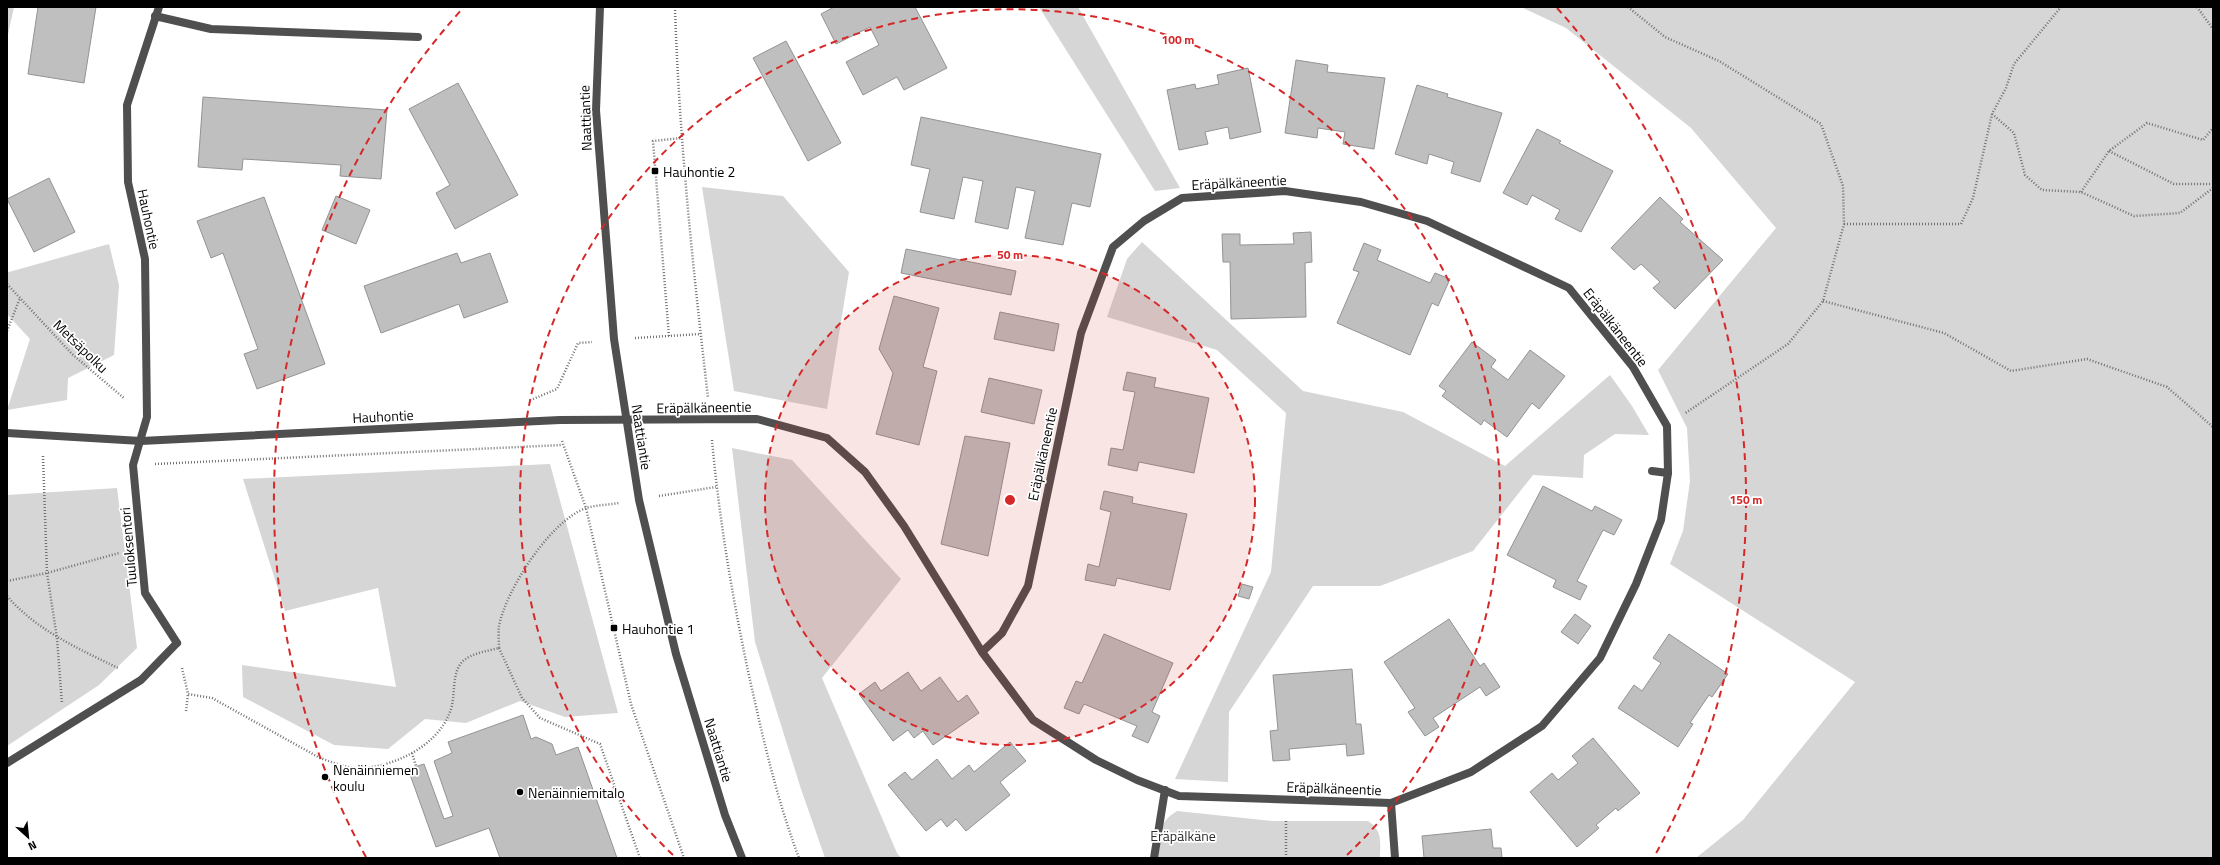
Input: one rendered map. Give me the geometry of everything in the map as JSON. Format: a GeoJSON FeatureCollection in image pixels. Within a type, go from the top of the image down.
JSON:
{"type":"FeatureCollection","features":[{"type":"Feature","properties":{"kind":"street","name":"Hauhontie"},"geometry":{"type":"LineString","coordinates":[[141,441],[147,417],[145,260],[128,182],[127,105],[159,7]]}},
{"type":"Feature","properties":{"kind":"street","name":"Naattiantie"},"geometry":{"type":"LineString","coordinates":[[600,7],[596,110],[614,339],[639,500],[676,654],[725,815],[742,858]]}},
{"type":"Feature","properties":{"kind":"street"},"geometry":{"type":"LineString","coordinates":[[155,16],[211,29],[418,37]]}},
{"type":"Feature","properties":{"kind":"street","name":"Eräpälkäneentie"},"geometry":{"type":"LineString","coordinates":[[626,420],[757,419],[827,438],[870,478],[904,526],[982,652],[1033,720],[1096,760],[1137,780],[1179,796],[1391,803],[1471,772],[1542,726],[1600,658],[1636,584],[1661,520],[1668,472],[1667,426],[1633,367],[1569,288],[1427,221],[1361,202],[1286,191],[1182,198],[1144,221],[1113,247],[1081,332],[1028,586],[1002,633],[982,652]]}},
{"type":"Feature","properties":{"kind":"street","name":"Hauhontie"},"geometry":{"type":"LineString","coordinates":[[7,433],[141,441],[560,420],[626,420]]}},
{"type":"Feature","properties":{"kind":"street","name":"Tuuloksentori"},"geometry":{"type":"LineString","coordinates":[[141,441],[133,465],[145,594],[177,643]]}},
{"type":"Feature","properties":{"kind":"street"},"geometry":{"type":"LineString","coordinates":[[1652,472],[1668,472]]}},
{"type":"Feature","properties":{"kind":"street"},"geometry":{"type":"LineString","coordinates":[[7,763],[141,680],[177,643]]}},
{"type":"Feature","properties":{"kind":"street"},"geometry":{"type":"LineString","coordinates":[[1154,858],[1165,790]]}},
{"type":"Feature","properties":{"kind":"street"},"geometry":{"type":"LineString","coordinates":[[1391,803],[1395,858]]}},
{"type":"Feature","properties":{"kind":"path"},"geometry":{"type":"LineString","coordinates":[[1628,7],[1665,37],[1719,61],[1821,124],[1843,186],[1844,224],[1823,301],[1788,344],[1667,426]]}},
{"type":"Feature","properties":{"kind":"path"},"geometry":{"type":"LineString","coordinates":[[1844,224],[1961,224],[1973,198],[1992,114],[2006,88],[2014,64],[2061,7]]}},
{"type":"Feature","properties":{"kind":"path"},"geometry":{"type":"LineString","coordinates":[[2197,7],[2213,29]]}},
{"type":"Feature","properties":{"kind":"path"},"geometry":{"type":"LineString","coordinates":[[1992,114],[2014,133],[2025,175],[2042,190],[2081,192],[2134,216],[2180,213],[2213,188]]}},
{"type":"Feature","properties":{"kind":"path"},"geometry":{"type":"LineString","coordinates":[[2081,192],[2109,151],[2147,123],[2203,140],[2213,128]]}},
{"type":"Feature","properties":{"kind":"path"},"geometry":{"type":"LineString","coordinates":[[669,336],[653,141],[682,138]]}},
{"type":"Feature","properties":{"kind":"path"},"geometry":{"type":"LineString","coordinates":[[2109,151],[2174,184],[2213,184]]}},
{"type":"Feature","properties":{"kind":"path","name":"Metsäpolku"},"geometry":{"type":"LineString","coordinates":[[7,284],[72,354],[147,417]]}},
{"type":"Feature","properties":{"kind":"path"},"geometry":{"type":"LineString","coordinates":[[7,331],[20,298]]}},
{"type":"Feature","properties":{"kind":"path"},"geometry":{"type":"LineString","coordinates":[[1823,301],[1944,333],[2011,371],[2087,359],[2167,387],[2213,427]]}},
{"type":"Feature","properties":{"kind":"path"},"geometry":{"type":"LineString","coordinates":[[684,858],[631,704],[586,508],[562,445],[557,389],[578,343],[614,339],[701,334]]}},
{"type":"Feature","properties":{"kind":"path"},"geometry":{"type":"LineString","coordinates":[[530,400],[557,389]]}},
{"type":"Feature","properties":{"kind":"path"},"geometry":{"type":"LineString","coordinates":[[43,436],[47,573],[57,638],[64,728]]}},
{"type":"Feature","properties":{"kind":"path"},"geometry":{"type":"LineString","coordinates":[[133,465],[562,445]]}},
{"type":"Feature","properties":{"kind":"path"},"geometry":{"type":"LineString","coordinates":[[586,508],[568,518],[554,531],[527,566],[508,599],[499,627],[499,648],[522,698],[540,718],[600,744],[640,858]]}},
{"type":"Feature","properties":{"kind":"path"},"geometry":{"type":"LineString","coordinates":[[7,580],[47,573],[141,547]]}},
{"type":"Feature","properties":{"kind":"path"},"geometry":{"type":"LineString","coordinates":[[7,596],[16,606],[57,638],[141,680]]}},
{"type":"Feature","properties":{"kind":"path"},"geometry":{"type":"LineString","coordinates":[[177,643],[188,694],[186,711]]}},
{"type":"Feature","properties":{"kind":"path"},"geometry":{"type":"LineString","coordinates":[[188,694],[212,698],[320,758],[338,765],[355,768],[374,767],[412,754],[437,732],[450,712],[455,690],[456,673],[462,662],[479,653],[499,648]]}},
{"type":"Feature","properties":{"kind":"path"},"geometry":{"type":"LineString","coordinates":[[412,754],[416,766]]}},
{"type":"Feature","properties":{"kind":"path"},"geometry":{"type":"LineString","coordinates":[[1286,858],[1287,800]]}},
{"type":"Feature","properties":{"kind":"green space"},"geometry":{"type":"Polygon","coordinates":[[[7,7],[14,7],[7,39],[7,7]]]}},
{"type":"Feature","properties":{"kind":"green space"},"geometry":{"type":"Polygon","coordinates":[[[1039,7],[1078,7],[1180,188],[1155,191],[1039,7]]]}},
{"type":"Feature","properties":{"kind":"green space"},"geometry":{"type":"Polygon","coordinates":[[[1521,7],[2213,7],[2213,858],[1696,858],[1743,820],[1855,682],[1670,564],[1683,531],[1690,481],[1687,428],[1658,370],[1776,228],[1691,128],[1566,28],[1521,7]]]}},
{"type":"Feature","properties":{"kind":"green space"},"geometry":{"type":"Polygon","coordinates":[[[702,187],[783,196],[849,272],[827,409],[734,391],[702,187]]]}},
{"type":"Feature","properties":{"kind":"green space"},"geometry":{"type":"Polygon","coordinates":[[[1142,242],[1303,391],[1403,412],[1505,466],[1610,375],[1632,406],[1649,435],[1615,434],[1584,455],[1583,478],[1533,475],[1473,551],[1380,586],[1313,586],[1229,712],[1228,782],[1175,779],[1271,572],[1286,413],[1217,350],[1107,317],[1127,259],[1142,242]]]}},
{"type":"Feature","properties":{"kind":"green space"},"geometry":{"type":"Polygon","coordinates":[[[109,244],[119,285],[114,355],[68,378],[67,400],[7,410],[30,339],[7,314],[7,271],[9,272],[109,244]]]}},
{"type":"Feature","properties":{"kind":"green space"},"geometry":{"type":"Polygon","coordinates":[[[732,448],[792,460],[901,579],[822,678],[897,853],[901,858],[825,858],[801,789],[755,642],[732,448]]]}},
{"type":"Feature","properties":{"kind":"green space"},"geometry":{"type":"Polygon","coordinates":[[[550,464],[618,713],[565,717],[520,701],[466,723],[425,719],[388,749],[334,745],[243,697],[242,665],[396,687],[378,588],[285,611],[243,479],[550,464]]]}},
{"type":"Feature","properties":{"kind":"green space"},"geometry":{"type":"Polygon","coordinates":[[[117,488],[137,648],[99,685],[7,746],[7,495],[117,488]]]}},
{"type":"Feature","properties":{"kind":"green space","name":"Eräpälkäne"},"geometry":{"type":"Polygon","coordinates":[[[1177,811],[1272,821],[1368,821],[1376,829],[1380,837],[1380,858],[1158,858],[1159,837],[1162,826],[1170,816],[1177,811]]]}},
{"type":"Feature","properties":{"kind":"building"},"geometry":{"type":"Polygon","coordinates":[[[38,7],[96,7],[84,83],[28,74],[38,7]]]}},
{"type":"Feature","properties":{"kind":"building"},"geometry":{"type":"Polygon","coordinates":[[[834,7],[915,7],[947,68],[904,90],[897,77],[863,95],[846,62],[879,45],[870,27],[836,44],[821,14],[834,7]]]}},
{"type":"Feature","properties":{"kind":"building"},"geometry":{"type":"Polygon","coordinates":[[[786,41],[841,143],[808,161],[753,58],[786,41]]]}},
{"type":"Feature","properties":{"kind":"building"},"geometry":{"type":"Polygon","coordinates":[[[1296,60],[1328,65],[1327,72],[1385,78],[1374,149],[1343,144],[1345,132],[1318,128],[1317,138],[1285,133],[1296,60]]]}},
{"type":"Feature","properties":{"kind":"building"},"geometry":{"type":"Polygon","coordinates":[[[1248,68],[1261,132],[1230,139],[1228,127],[1205,132],[1208,144],[1179,150],[1167,90],[1195,84],[1196,89],[1219,84],[1217,75],[1248,68]]]}},
{"type":"Feature","properties":{"kind":"building"},"geometry":{"type":"Polygon","coordinates":[[[458,83],[518,195],[455,229],[436,193],[450,185],[409,109],[458,83]]]}},
{"type":"Feature","properties":{"kind":"building"},"geometry":{"type":"Polygon","coordinates":[[[1417,85],[1448,94],[1447,97],[1502,113],[1480,182],[1451,173],[1454,162],[1429,154],[1427,164],[1395,154],[1417,85]]]}},
{"type":"Feature","properties":{"kind":"building"},"geometry":{"type":"Polygon","coordinates":[[[203,97],[387,110],[381,179],[340,176],[341,165],[243,159],[242,170],[198,167],[203,97]]]}},
{"type":"Feature","properties":{"kind":"building"},"geometry":{"type":"Polygon","coordinates":[[[921,117],[1101,154],[1090,207],[1072,203],[1063,245],[1025,238],[1035,191],[1016,187],[1008,229],[975,222],[983,181],[963,177],[954,219],[920,212],[930,169],[911,165],[921,117]]]}},
{"type":"Feature","properties":{"kind":"building"},"geometry":{"type":"Polygon","coordinates":[[[1537,129],[1561,141],[1559,143],[1613,171],[1581,232],[1555,219],[1560,210],[1532,195],[1527,205],[1503,193],[1537,129]]]}},
{"type":"Feature","properties":{"kind":"building"},"geometry":{"type":"Polygon","coordinates":[[[49,178],[75,232],[34,252],[7,199],[49,178]]]}},
{"type":"Feature","properties":{"kind":"building"},"geometry":{"type":"Polygon","coordinates":[[[336,196],[370,210],[356,244],[322,230],[336,196]]]}},
{"type":"Feature","properties":{"kind":"building"},"geometry":{"type":"Polygon","coordinates":[[[264,197],[325,364],[257,389],[244,354],[258,349],[223,253],[211,258],[197,221],[264,197]]]}},
{"type":"Feature","properties":{"kind":"building"},"geometry":{"type":"Polygon","coordinates":[[[1660,197],[1683,219],[1680,222],[1723,260],[1675,309],[1653,288],[1660,282],[1641,264],[1634,270],[1611,248],[1660,197]]]}},
{"type":"Feature","properties":{"kind":"building"},"geometry":{"type":"Polygon","coordinates":[[[1311,232],[1312,262],[1305,263],[1306,317],[1231,319],[1230,262],[1223,262],[1222,234],[1240,234],[1240,245],[1294,244],[1293,233],[1311,232]]]}},
{"type":"Feature","properties":{"kind":"building"},"geometry":{"type":"Polygon","coordinates":[[[1364,243],[1381,250],[1377,260],[1430,283],[1435,273],[1450,279],[1438,306],[1432,303],[1410,355],[1337,323],[1359,272],[1353,270],[1364,243]]]}},
{"type":"Feature","properties":{"kind":"building"},"geometry":{"type":"Polygon","coordinates":[[[906,249],[1016,271],[1011,295],[901,273],[906,249]]]}},
{"type":"Feature","properties":{"kind":"building"},"geometry":{"type":"Polygon","coordinates":[[[457,253],[461,263],[490,253],[508,302],[464,318],[459,304],[381,333],[364,286],[457,253]]]}},
{"type":"Feature","properties":{"kind":"building"},"geometry":{"type":"Polygon","coordinates":[[[894,296],[939,308],[923,367],[937,371],[919,445],[876,434],[893,373],[879,349],[894,296]]]}},
{"type":"Feature","properties":{"kind":"building"},"geometry":{"type":"Polygon","coordinates":[[[1000,312],[1059,324],[1054,351],[994,339],[1000,312]]]}},
{"type":"Feature","properties":{"kind":"building"},"geometry":{"type":"Polygon","coordinates":[[[1472,342],[1496,360],[1491,367],[1508,380],[1530,350],[1565,376],[1539,409],[1532,403],[1507,437],[1484,420],[1481,425],[1442,396],[1446,391],[1439,386],[1472,342]]]}},
{"type":"Feature","properties":{"kind":"building"},"geometry":{"type":"Polygon","coordinates":[[[1127,372],[1156,378],[1154,387],[1209,398],[1194,473],[1139,462],[1137,471],[1108,465],[1111,448],[1123,450],[1135,392],[1123,390],[1127,372]]]}},
{"type":"Feature","properties":{"kind":"building"},"geometry":{"type":"Polygon","coordinates":[[[989,378],[1042,390],[1034,424],[981,412],[989,378]]]}},
{"type":"Feature","properties":{"kind":"building"},"geometry":{"type":"Polygon","coordinates":[[[965,436],[1010,443],[988,556],[941,544],[965,436]]]}},
{"type":"Feature","properties":{"kind":"building"},"geometry":{"type":"Polygon","coordinates":[[[1543,486],[1592,511],[1595,506],[1622,520],[1614,535],[1603,530],[1577,581],[1587,586],[1580,600],[1553,587],[1556,580],[1507,555],[1543,486]]]}},
{"type":"Feature","properties":{"kind":"building"},"geometry":{"type":"Polygon","coordinates":[[[1104,491],[1133,497],[1132,503],[1187,514],[1170,590],[1117,578],[1115,586],[1085,580],[1088,564],[1099,567],[1111,512],[1100,509],[1104,491]]]}},
{"type":"Feature","properties":{"kind":"building"},"geometry":{"type":"Polygon","coordinates":[[[1242,584],[1253,587],[1249,599],[1238,596],[1242,584]]]}},
{"type":"Feature","properties":{"kind":"building"},"geometry":{"type":"Polygon","coordinates":[[[1575,614],[1591,626],[1578,644],[1561,632],[1575,614]]]}},
{"type":"Feature","properties":{"kind":"building"},"geometry":{"type":"Polygon","coordinates":[[[1449,619],[1480,666],[1484,663],[1500,687],[1486,696],[1480,687],[1433,718],[1439,727],[1425,736],[1408,712],[1415,708],[1384,662],[1449,619]]]}},
{"type":"Feature","properties":{"kind":"building"},"geometry":{"type":"Polygon","coordinates":[[[1104,634],[1173,663],[1152,712],[1160,716],[1148,743],[1132,736],[1137,726],[1084,704],[1079,714],[1064,708],[1076,681],[1082,683],[1104,634]]]}},
{"type":"Feature","properties":{"kind":"building"},"geometry":{"type":"Polygon","coordinates":[[[1669,634],[1728,674],[1712,697],[1709,695],[1690,723],[1693,724],[1678,747],[1618,708],[1634,685],[1642,691],[1661,663],[1653,658],[1669,634]]]}},
{"type":"Feature","properties":{"kind":"building"},"geometry":{"type":"Polygon","coordinates":[[[1352,669],[1356,724],[1361,724],[1364,754],[1347,756],[1346,744],[1289,749],[1290,760],[1273,761],[1270,731],[1278,730],[1273,675],[1352,669]]]}},
{"type":"Feature","properties":{"kind":"building"},"geometry":{"type":"Polygon","coordinates":[[[908,672],[921,691],[940,677],[958,702],[967,695],[979,713],[933,745],[923,731],[914,738],[908,730],[893,741],[859,694],[875,682],[881,691],[908,672]]]}},
{"type":"Feature","properties":{"kind":"building","name":"Nenäinniemitalo"},"geometry":{"type":"Polygon","coordinates":[[[523,715],[531,739],[536,737],[552,744],[556,755],[578,747],[617,858],[500,858],[489,828],[436,847],[408,769],[424,764],[444,819],[453,816],[434,761],[452,753],[448,742],[523,715]]]}},
{"type":"Feature","properties":{"kind":"building"},"geometry":{"type":"Polygon","coordinates":[[[1593,738],[1640,793],[1618,811],[1616,808],[1596,825],[1599,828],[1577,847],[1530,792],[1552,773],[1558,780],[1578,763],[1572,756],[1593,738]]]}},
{"type":"Feature","properties":{"kind":"building"},"geometry":{"type":"Polygon","coordinates":[[[1010,742],[1026,761],[1000,782],[1010,795],[966,831],[956,819],[947,827],[941,819],[926,831],[888,785],[905,772],[912,780],[937,759],[952,779],[969,765],[974,772],[1010,742]]]}},
{"type":"Feature","properties":{"kind":"building"},"geometry":{"type":"Polygon","coordinates":[[[1491,829],[1493,848],[1501,848],[1502,858],[1424,858],[1422,836],[1491,829]]]}},
{"type":"Feature","properties":{"kind":"place","name":"Hauhontie 2"},"geometry":{"type":"Point","coordinates":[655,171]}},
{"type":"Feature","properties":{"kind":"place","name":"Hauhontie 1"},"geometry":{"type":"Point","coordinates":[614,628]}},
{"type":"Feature","properties":{"kind":"place","name":"Nenäinniemen koulu"},"geometry":{"type":"Point","coordinates":[325,777]}},
{"type":"Feature","properties":{"kind":"place","name":"Nenäinniemitalo"},"geometry":{"type":"Point","coordinates":[520,792]}}]}
